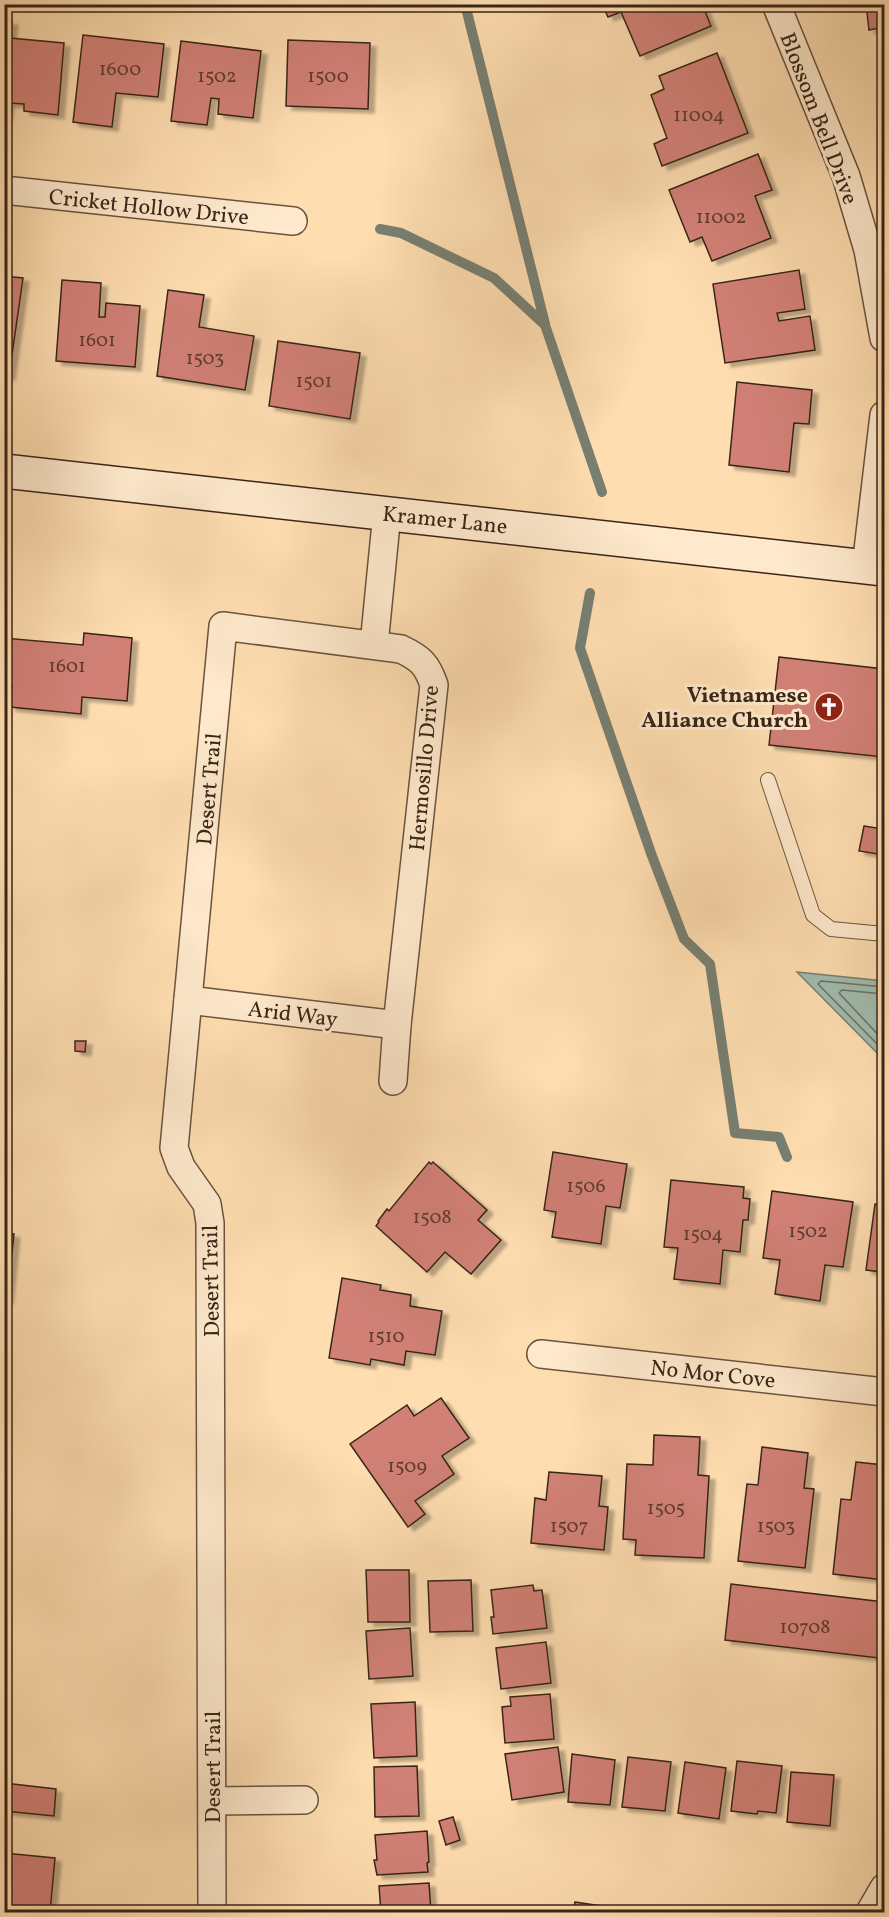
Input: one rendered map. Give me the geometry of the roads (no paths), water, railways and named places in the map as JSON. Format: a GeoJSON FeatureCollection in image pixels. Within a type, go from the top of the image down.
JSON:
{"type":"FeatureCollection","features":[{"type":"Feature","properties":{"kind":"street","name":"Blossom Bell Drive"},"geometry":{"type":"LineString","coordinates":[[776,4],[846,176],[868,250],[885,338]]}},
{"type":"Feature","properties":{"kind":"street","name":"Cricket Hollow Drive"},"geometry":{"type":"LineString","coordinates":[[4,190],[293,221]]}},
{"type":"Feature","properties":{"kind":"street"},"geometry":{"type":"LineString","coordinates":[[875,568],[885,415]]}},
{"type":"Feature","properties":{"kind":"street","name":"Kramer Lane"},"geometry":{"type":"LineString","coordinates":[[4,471],[875,568]]}},
{"type":"Feature","properties":{"kind":"street"},"geometry":{"type":"LineString","coordinates":[[374,645],[387,513]]}},
{"type":"Feature","properties":{"kind":"street","name":"Hermosillo Drive"},"geometry":{"type":"LineString","coordinates":[[224,626],[401,648],[415,656],[429,669],[434,685],[393,1081]]}},
{"type":"Feature","properties":{"kind":"street","name":"Desert Trail"},"geometry":{"type":"LineString","coordinates":[[212,1912],[210,1223],[207,1204],[181,1167],[174,1148],[224,626]]}},
{"type":"Feature","properties":{"kind":"street","name":"Arid Way"},"geometry":{"type":"LineString","coordinates":[[188,1000],[397,1025]]}},
{"type":"Feature","properties":{"kind":"street","name":"No Mor Cove"},"geometry":{"type":"LineString","coordinates":[[541,1354],[885,1392]]}},
{"type":"Feature","properties":{"kind":"street"},"geometry":{"type":"LineString","coordinates":[[212,1801],[304,1800]]}},
{"type":"Feature","properties":{"kind":"street"},"geometry":{"type":"LineString","coordinates":[[870,1912],[885,1888]]}},
{"type":"Feature","properties":{"kind":"lane"},"geometry":{"type":"LineString","coordinates":[[768,780],[813,915],[831,929],[885,934]]}},
{"type":"Feature","properties":{"kind":"water"},"geometry":{"type":"Polygon","coordinates":[[[797,972],[884,981],[884,1060],[797,972]]]}},
{"type":"Feature","properties":{"kind":"waterway"},"geometry":{"type":"LineString","coordinates":[[465,4],[545,324]]}},
{"type":"Feature","properties":{"kind":"waterway"},"geometry":{"type":"LineString","coordinates":[[380,229],[401,233],[494,278],[545,325],[602,492]]}},
{"type":"Feature","properties":{"kind":"waterway"},"geometry":{"type":"LineString","coordinates":[[590,593],[580,648],[652,856],[684,939],[710,964],[735,1133],[779,1137],[787,1157]]}},
{"type":"Feature","properties":{"kind":"place","name":"Vietnamese Alliance Church"},"geometry":{"type":"Point","coordinates":[829,707]}}]}
